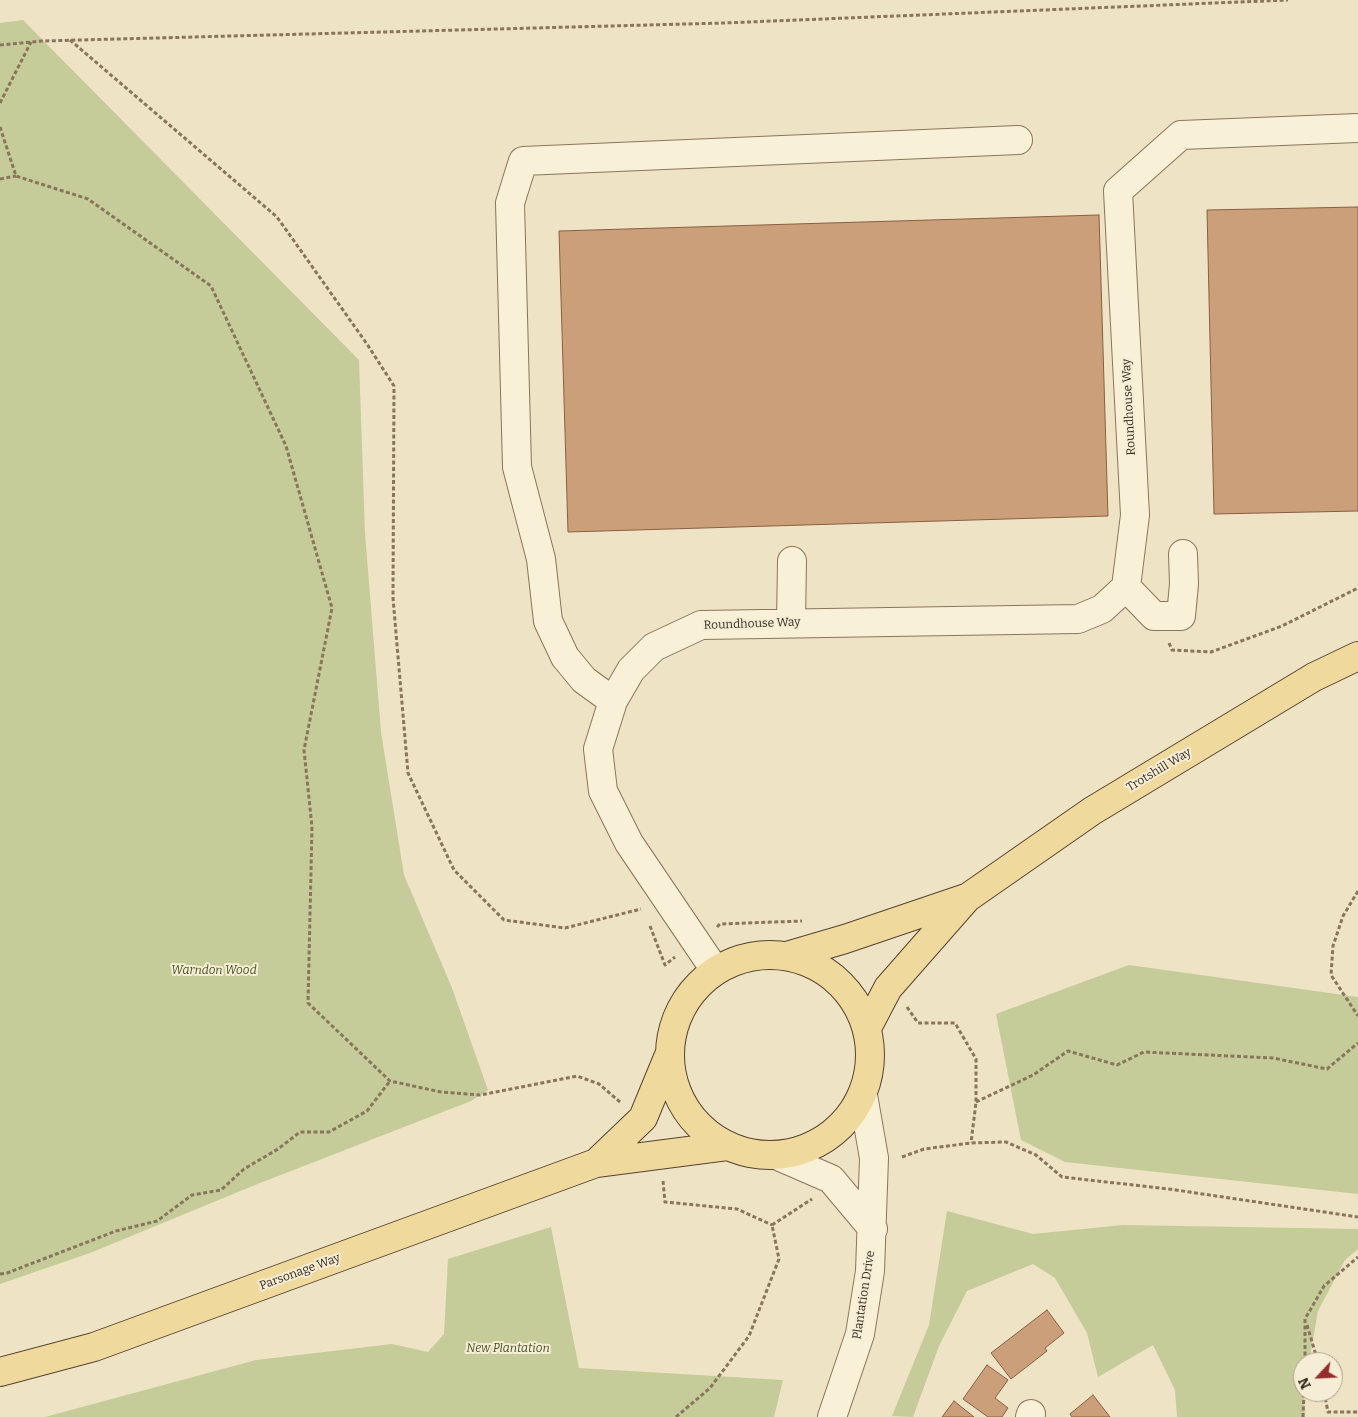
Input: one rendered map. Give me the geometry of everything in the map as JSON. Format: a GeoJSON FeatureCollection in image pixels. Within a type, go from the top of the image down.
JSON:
{"type":"FeatureCollection","features":[{"type":"Feature","properties":{"kind":"main road","name":"Trotshill Way"},"geometry":{"type":"LineString","coordinates":[[867,1028],[888,988],[967,898],[1092,811],[1314,677],[1358,656]]}},
{"type":"Feature","properties":{"kind":"main road","name":"Trotshill Way"},"geometry":{"type":"LineString","coordinates":[[787,956],[845,939],[967,898]]}},
{"type":"Feature","properties":{"kind":"main road"},"geometry":{"type":"LineString","coordinates":[[763,954],[787,956],[815,964],[838,980],[856,1002],[867,1028],[870,1051],[869,1073],[863,1094],[848,1118],[829,1137],[804,1150],[778,1156],[751,1154],[727,1146],[703,1131],[684,1109],[673,1083],[669,1055],[674,1021],[690,992],[715,970],[738,959],[763,954]]}},
{"type":"Feature","properties":{"kind":"main road","name":"Parsonage Way"},"geometry":{"type":"LineString","coordinates":[[596,1163],[643,1118],[669,1055]]}},
{"type":"Feature","properties":{"kind":"main road","name":"Parsonage Way"},"geometry":{"type":"LineString","coordinates":[[0,1372],[94,1347],[596,1163],[727,1146]]}},
{"type":"Feature","properties":{"kind":"street","name":"Roundhouse Way"},"geometry":{"type":"LineString","coordinates":[[715,970],[629,843],[604,791],[598,749],[613,701],[631,670],[654,647],[701,625],[1078,619],[1102,609],[1126,587],[1135,515],[1118,190],[1181,135],[1358,128]]}},
{"type":"Feature","properties":{"kind":"street"},"geometry":{"type":"LineString","coordinates":[[613,701],[584,680],[565,657],[548,621],[541,559],[518,467],[510,203],[523,161],[1018,140]]}},
{"type":"Feature","properties":{"kind":"street"},"geometry":{"type":"LineString","coordinates":[[1126,587],[1154,616],[1181,616],[1184,584],[1183,554]]}},
{"type":"Feature","properties":{"kind":"street"},"geometry":{"type":"LineString","coordinates":[[791,623],[792,560]]}},
{"type":"Feature","properties":{"kind":"street","name":"Plantation Drive"},"geometry":{"type":"LineString","coordinates":[[832,1417],[860,1334],[873,1229],[874,1158],[863,1094]]}},
{"type":"Feature","properties":{"kind":"street"},"geometry":{"type":"LineString","coordinates":[[778,1156],[831,1178],[873,1229]]}},
{"type":"Feature","properties":{"kind":"path"},"geometry":{"type":"LineString","coordinates":[[0,45],[70,40],[724,23],[1288,0]]}},
{"type":"Feature","properties":{"kind":"path"},"geometry":{"type":"LineString","coordinates":[[70,40],[276,218],[367,344],[394,386],[393,598],[408,773],[454,870],[504,920],[565,928],[644,909],[647,917]]}},
{"type":"Feature","properties":{"kind":"path"},"geometry":{"type":"LineString","coordinates":[[0,103],[31,42]]}},
{"type":"Feature","properties":{"kind":"path"},"geometry":{"type":"LineString","coordinates":[[0,127],[16,176]]}},
{"type":"Feature","properties":{"kind":"path"},"geometry":{"type":"LineString","coordinates":[[0,179],[16,176],[88,200],[211,286],[286,446],[332,608],[304,750],[312,826],[308,1003],[390,1081],[441,1092],[480,1095],[577,1076],[599,1084],[613,1097]]}},
{"type":"Feature","properties":{"kind":"path"},"geometry":{"type":"LineString","coordinates":[[1154,616],[1172,650],[1211,652],[1282,626],[1358,588]]}},
{"type":"Feature","properties":{"kind":"path"},"geometry":{"type":"LineString","coordinates":[[1358,891],[1343,916],[1333,946],[1331,975],[1358,1016]]}},
{"type":"Feature","properties":{"kind":"path"},"geometry":{"type":"LineString","coordinates":[[650,925],[665,965],[720,924],[803,921]]}},
{"type":"Feature","properties":{"kind":"path"},"geometry":{"type":"LineString","coordinates":[[904,1002],[918,1023],[954,1023],[976,1059],[976,1102],[971,1143]]}},
{"type":"Feature","properties":{"kind":"path"},"geometry":{"type":"LineString","coordinates":[[976,1102],[1033,1075],[1068,1051],[1117,1065],[1144,1052],[1273,1058],[1327,1069],[1358,1043]]}},
{"type":"Feature","properties":{"kind":"path"},"geometry":{"type":"LineString","coordinates":[[0,1274],[116,1231],[157,1221],[192,1195],[221,1190],[244,1169],[278,1149],[300,1132],[329,1132],[367,1112],[390,1081]]}},
{"type":"Feature","properties":{"kind":"path"},"geometry":{"type":"LineString","coordinates":[[905,1157],[924,1150],[971,1143],[1006,1142],[1036,1155],[1062,1177],[1169,1189],[1358,1217]]}},
{"type":"Feature","properties":{"kind":"path"},"geometry":{"type":"LineString","coordinates":[[663,1180],[665,1202],[737,1209],[772,1225]]}},
{"type":"Feature","properties":{"kind":"path"},"geometry":{"type":"LineString","coordinates":[[772,1225],[816,1196]]}},
{"type":"Feature","properties":{"kind":"path"},"geometry":{"type":"LineString","coordinates":[[676,1417],[710,1388],[749,1336],[780,1259],[772,1225]]}},
{"type":"Feature","properties":{"kind":"path"},"geometry":{"type":"LineString","coordinates":[[1305,1352],[1306,1322],[1324,1286],[1358,1257]]}},
{"type":"Feature","properties":{"kind":"path"},"geometry":{"type":"LineString","coordinates":[[1306,1322],[1315,1352]]}},
{"type":"Feature","properties":{"kind":"path"},"geometry":{"type":"LineString","coordinates":[[1303,1417],[1304,1402]]}},
{"type":"Feature","properties":{"kind":"path"},"geometry":{"type":"LineString","coordinates":[[1326,1402],[1328,1412],[1358,1412]]}},
{"type":"Feature","properties":{"kind":"green space","name":"Warndon Wood"},"geometry":{"type":"Polygon","coordinates":[[[23,20],[359,360],[365,533],[381,732],[404,875],[452,988],[488,1090],[471,1101],[255,1185],[90,1253],[0,1284],[0,23],[23,20]]]}},
{"type":"Feature","properties":{"kind":"green space"},"geometry":{"type":"Polygon","coordinates":[[[1129,965],[1358,997],[1358,1194],[1065,1162],[1021,1140],[996,1014],[1129,965]]]}},
{"type":"Feature","properties":{"kind":"green space"},"geometry":{"type":"Polygon","coordinates":[[[947,1211],[1033,1234],[1123,1225],[1358,1229],[1358,1249],[1345,1260],[1318,1311],[1311,1352],[1293,1352],[1293,1402],[1304,1402],[1305,1417],[1177,1417],[1175,1390],[1153,1345],[1098,1377],[1087,1333],[1055,1278],[1033,1264],[967,1291],[939,1346],[913,1417],[892,1416],[929,1325],[947,1211]]]}},
{"type":"Feature","properties":{"kind":"green space","name":"New Plantation"},"geometry":{"type":"Polygon","coordinates":[[[551,1227],[579,1368],[783,1380],[774,1417],[45,1417],[256,1360],[392,1344],[428,1352],[444,1334],[448,1259],[551,1227]]]}},
{"type":"Feature","properties":{"kind":"building"},"geometry":{"type":"Polygon","coordinates":[[[1358,207],[1358,511],[1214,514],[1207,210],[1358,207]]]}},
{"type":"Feature","properties":{"kind":"building"},"geometry":{"type":"Polygon","coordinates":[[[1099,215],[1108,516],[568,532],[559,231],[1099,215]]]}},
{"type":"Feature","properties":{"kind":"building"},"geometry":{"type":"Polygon","coordinates":[[[1047,1310],[1064,1333],[1045,1348],[1047,1351],[1011,1379],[991,1353],[1047,1310]]]}},
{"type":"Feature","properties":{"kind":"building"},"geometry":{"type":"Polygon","coordinates":[[[987,1365],[1008,1380],[995,1398],[1008,1408],[1002,1417],[988,1417],[963,1399],[987,1365]]]}},
{"type":"Feature","properties":{"kind":"building"},"geometry":{"type":"Polygon","coordinates":[[[1093,1395],[1110,1417],[1072,1417],[1070,1414],[1093,1395]]]}},
{"type":"Feature","properties":{"kind":"building"},"geometry":{"type":"Polygon","coordinates":[[[954,1401],[974,1417],[942,1417],[954,1401]]]}}]}
